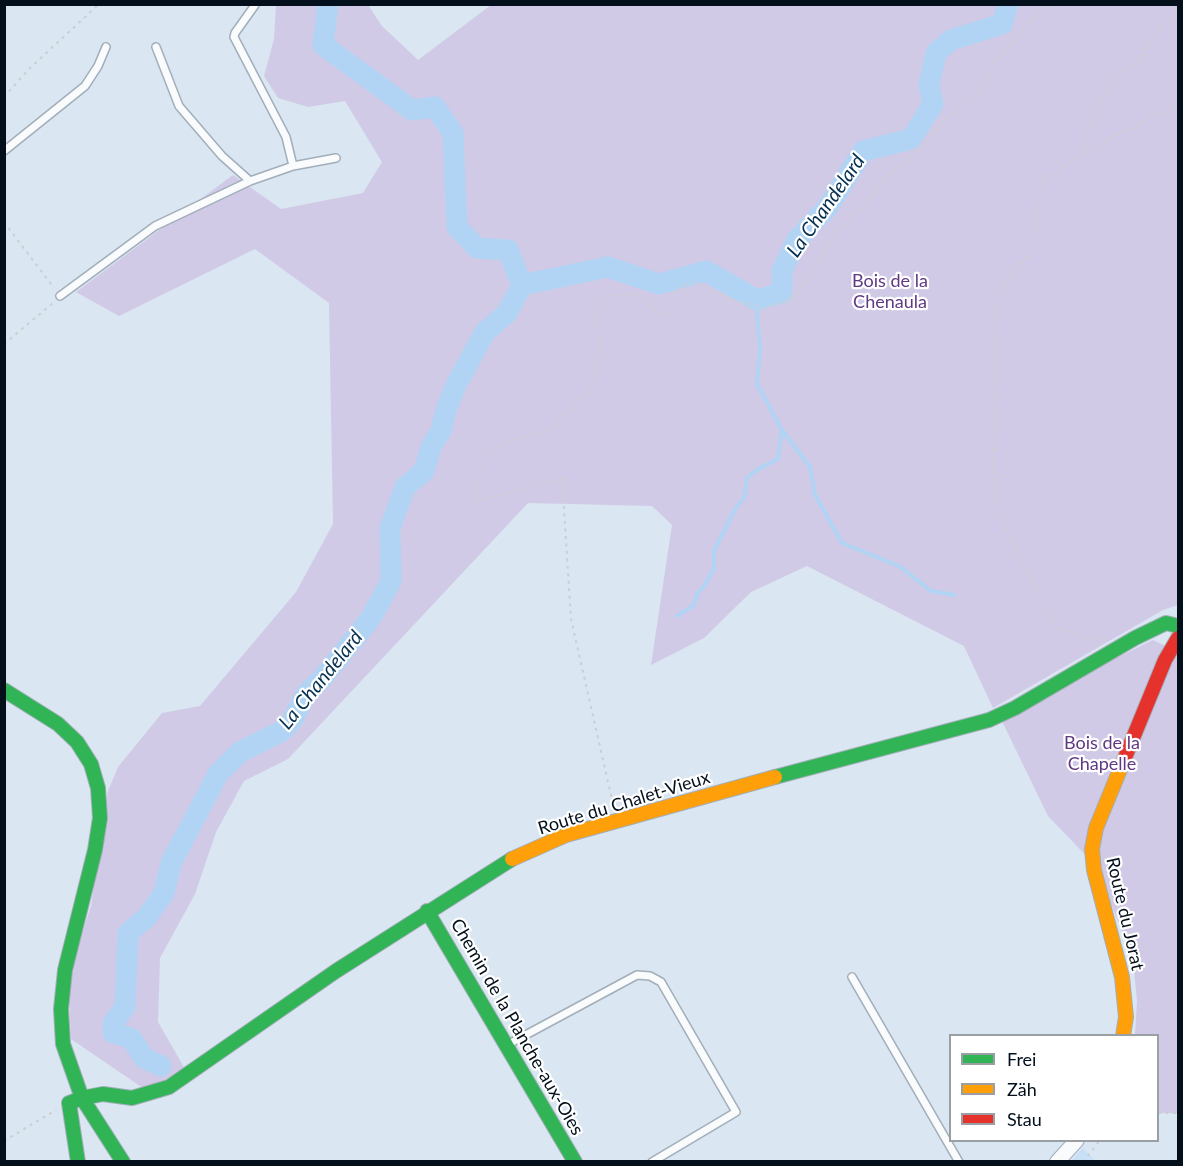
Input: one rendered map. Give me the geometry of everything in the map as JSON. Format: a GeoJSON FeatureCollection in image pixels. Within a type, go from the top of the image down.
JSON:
{"type":"FeatureCollection","features":[{"type":"Feature","properties":{"kind":"street","name":"Route du Chalet-Vieux"},"geometry":{"type":"LineString","coordinates":[[76,1100],[103,1095],[132,1098],[169,1087],[336,971],[518,855],[566,835],[616,820],[989,720],[1015,708],[1166,623],[1179,626]]}},
{"type":"Feature","properties":{"kind":"street","name":"Route du Jorat"},"geometry":{"type":"LineString","coordinates":[[1123,1034],[1126,1017],[1122,977],[1094,870],[1092,849],[1096,828],[1166,660],[1179,638]]}},
{"type":"Feature","properties":{"kind":"street"},"geometry":{"type":"LineString","coordinates":[[4,690],[58,724],[77,742],[91,764],[98,788],[100,818],[65,970],[61,1009],[63,1044],[76,1100],[78,1161]]}},
{"type":"Feature","properties":{"kind":"street","name":"Chemin de la Planche-aux-Oies"},"geometry":{"type":"LineString","coordinates":[[428,911],[575,1161]]}},
{"type":"Feature","properties":{"kind":"street"},"geometry":{"type":"LineString","coordinates":[[76,1100],[123,1161]]}},
{"type":"Feature","properties":{"kind":"street"},"geometry":{"type":"LineString","coordinates":[[1057,1161],[1075,1142]]}},
{"type":"Feature","properties":{"kind":"lane"},"geometry":{"type":"LineString","coordinates":[[255,5],[235,33],[234,38],[286,137],[293,166]]}},
{"type":"Feature","properties":{"kind":"lane"},"geometry":{"type":"LineString","coordinates":[[4,151],[85,86],[98,66],[106,47]]}},
{"type":"Feature","properties":{"kind":"lane"},"geometry":{"type":"LineString","coordinates":[[156,47],[179,106],[222,156],[250,181]]}},
{"type":"Feature","properties":{"kind":"lane"},"geometry":{"type":"LineString","coordinates":[[60,296],[155,226],[250,181],[293,166],[336,158]]}},
{"type":"Feature","properties":{"kind":"lane"},"geometry":{"type":"LineString","coordinates":[[506,1045],[637,975],[650,976],[661,982],[736,1112],[652,1161]]}},
{"type":"Feature","properties":{"kind":"lane"},"geometry":{"type":"LineString","coordinates":[[852,977],[959,1161]]}},
{"type":"Feature","properties":{"kind":"path"},"geometry":{"type":"LineString","coordinates":[[4,98],[28,70],[99,4]]}},
{"type":"Feature","properties":{"kind":"path"},"geometry":{"type":"LineString","coordinates":[[616,820],[571,619],[562,478],[474,502],[487,449],[552,428],[591,388],[602,342],[592,321],[604,296],[638,294],[658,314],[671,313],[673,294],[682,286],[696,282],[727,298],[764,308],[797,295],[832,237],[868,201],[885,178],[913,156],[941,124],[982,89],[997,59],[1009,51],[1020,33],[1044,4]]}},
{"type":"Feature","properties":{"kind":"path"},"geometry":{"type":"LineString","coordinates":[[1083,153],[1088,128],[1109,84],[1140,59],[1166,20],[1179,14]]}},
{"type":"Feature","properties":{"kind":"path"},"geometry":{"type":"LineString","coordinates":[[1114,638],[1081,638],[1059,627],[1047,610],[1017,552],[995,502],[993,455],[995,306],[1010,278],[1032,251],[1038,222],[1041,182],[1083,153],[1161,113],[1179,107]]}},
{"type":"Feature","properties":{"kind":"path"},"geometry":{"type":"LineString","coordinates":[[4,222],[60,296],[4,344]]}},
{"type":"Feature","properties":{"kind":"path"},"geometry":{"type":"LineString","coordinates":[[4,1141],[58,1108],[76,1100]]}},
{"type":"Feature","properties":{"kind":"path"},"geometry":{"type":"LineString","coordinates":[[1159,1113],[1178,1113]]}},
{"type":"Feature","properties":{"kind":"path"},"geometry":{"type":"LineString","coordinates":[[1083,1161],[1098,1142]]}},
{"type":"Feature","properties":{"kind":"shaded area"},"geometry":{"type":"Polygon","coordinates":[[[1083,1148],[1095,1161],[1071,1161],[1083,1148]]]}},
{"type":"Feature","properties":{"kind":"green space","name":"Bois de la Chenaula"},"geometry":{"type":"Polygon","coordinates":[[[276,5],[368,5],[382,26],[418,60],[491,5],[1178,5],[1178,605],[1163,610],[993,708],[964,646],[807,566],[751,592],[704,638],[651,665],[672,525],[652,506],[528,503],[288,759],[244,781],[216,832],[195,894],[160,958],[158,1022],[185,1069],[146,1090],[71,1039],[68,978],[91,906],[108,791],[118,767],[162,713],[200,706],[296,592],[333,524],[329,303],[255,249],[119,316],[76,292],[233,175],[281,209],[363,193],[382,162],[345,101],[308,107],[278,98],[264,76],[274,39],[276,5]]]}},
{"type":"Feature","properties":{"kind":"green space","name":"Bois de la Chapelle"},"geometry":{"type":"Polygon","coordinates":[[[1153,640],[1178,652],[1178,1113],[1159,1113],[1159,1034],[1135,1034],[1137,1001],[1133,959],[1096,866],[1048,816],[999,715],[1153,640]]]}},
{"type":"Feature","properties":{"kind":"waterway","name":"La Chandelard"},"geometry":{"type":"LineString","coordinates":[[328,4],[323,45],[412,110],[435,107],[453,133],[457,227],[477,248],[508,250],[522,285],[608,267],[659,284],[706,271],[757,300],[782,293],[782,271],[796,241],[828,207],[863,151],[911,139],[933,104],[929,85],[936,53],[951,40],[1002,24],[1008,4]]}},
{"type":"Feature","properties":{"kind":"waterway","name":"La Chandelard"},"geometry":{"type":"LineString","coordinates":[[161,1066],[144,1058],[131,1038],[113,1033],[113,1023],[125,1007],[128,933],[147,917],[164,893],[171,863],[218,774],[240,752],[282,731],[292,721],[306,694],[321,680],[371,618],[391,581],[390,528],[405,487],[424,471],[431,447],[441,431],[456,385],[485,332],[507,313],[522,285]]}},
{"type":"Feature","properties":{"kind":"waterway"},"geometry":{"type":"LineString","coordinates":[[757,312],[760,350],[757,384],[782,430],[810,467],[815,495],[842,543],[899,566],[931,591],[955,595]]}},
{"type":"Feature","properties":{"kind":"waterway"},"geometry":{"type":"LineString","coordinates":[[677,616],[694,605],[697,594],[714,569],[714,551],[735,509],[744,498],[747,478],[778,459],[782,430]]}},
{"type":"Feature","properties":{"kind":"traffic: fast"},"geometry":{"type":"LineString","coordinates":[[775,777],[989,720],[1015,708],[1135,638],[1166,623],[1178,626]]}},
{"type":"Feature","properties":{"kind":"traffic: fast"},"geometry":{"type":"LineString","coordinates":[[4,690],[58,724],[77,742],[91,764],[98,788],[100,818],[95,850],[65,970],[61,1009],[63,1044],[82,1098],[123,1162]]}},
{"type":"Feature","properties":{"kind":"traffic: fast"},"geometry":{"type":"LineString","coordinates":[[78,1162],[69,1103],[103,1094],[132,1098],[169,1087],[336,971],[512,859]]}},
{"type":"Feature","properties":{"kind":"traffic: fast"},"geometry":{"type":"LineString","coordinates":[[427,911],[575,1162]]}},
{"type":"Feature","properties":{"kind":"traffic: slow"},"geometry":{"type":"LineString","coordinates":[[1123,1034],[1126,1017],[1122,977],[1094,870],[1092,849],[1096,828],[1126,755]]}},
{"type":"Feature","properties":{"kind":"traffic: slow"},"geometry":{"type":"LineString","coordinates":[[512,859],[566,835],[775,777]]}},
{"type":"Feature","properties":{"kind":"traffic: jam"},"geometry":{"type":"LineString","coordinates":[[1126,755],[1165,660],[1178,638]]}}]}
